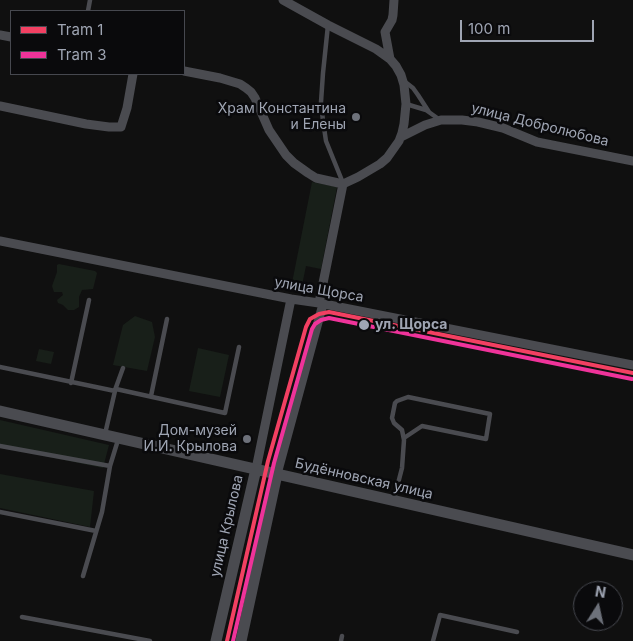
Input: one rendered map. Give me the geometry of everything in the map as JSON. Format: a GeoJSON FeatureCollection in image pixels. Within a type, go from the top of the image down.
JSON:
{"type":"FeatureCollection","features":[{"type":"Feature","properties":{"kind":"street"},"geometry":{"type":"LineString","coordinates":[[185,71],[240,84],[251,92],[269,130],[286,155],[316,178],[343,184],[380,164],[394,149],[401,137],[404,124],[406,104],[402,80],[396,66],[376,48],[328,25],[283,0]]}},
{"type":"Feature","properties":{"kind":"street"},"geometry":{"type":"LineString","coordinates":[[390,59],[385,32],[394,16],[394,0]]}},
{"type":"Feature","properties":{"kind":"street"},"geometry":{"type":"LineString","coordinates":[[0,106],[86,124],[121,127],[127,108],[133,75]]}},
{"type":"Feature","properties":{"kind":"street"},"geometry":{"type":"LineString","coordinates":[[401,137],[425,125],[441,120]]}},
{"type":"Feature","properties":{"kind":"street","name":"улица Добролюбова"},"geometry":{"type":"LineString","coordinates":[[441,120],[478,122],[502,128],[537,142],[633,161]]}},
{"type":"Feature","properties":{"kind":"street"},"geometry":{"type":"LineString","coordinates":[[241,641],[277,474],[321,303],[343,184]]}},
{"type":"Feature","properties":{"kind":"street","name":"улица Щорса"},"geometry":{"type":"LineString","coordinates":[[0,240],[291,299],[321,303],[633,365]]}},
{"type":"Feature","properties":{"kind":"street","name":"улица Крылова"},"geometry":{"type":"LineString","coordinates":[[216,641],[256,469],[291,299]]}},
{"type":"Feature","properties":{"kind":"street","name":"Будённовская улица"},"geometry":{"type":"LineString","coordinates":[[0,411],[633,555]]}},
{"type":"Feature","properties":{"kind":"lane"},"geometry":{"type":"LineString","coordinates":[[328,25],[323,73],[322,121],[326,141],[343,184]]}},
{"type":"Feature","properties":{"kind":"lane"},"geometry":{"type":"LineString","coordinates":[[402,80],[413,88],[429,112]]}},
{"type":"Feature","properties":{"kind":"lane"},"geometry":{"type":"LineString","coordinates":[[406,104],[429,112],[441,120]]}},
{"type":"Feature","properties":{"kind":"lane"},"geometry":{"type":"LineString","coordinates":[[72,383],[89,300]]}},
{"type":"Feature","properties":{"kind":"lane"},"geometry":{"type":"LineString","coordinates":[[152,396],[167,319]]}},
{"type":"Feature","properties":{"kind":"lane"},"geometry":{"type":"LineString","coordinates":[[0,368],[72,383],[152,396],[225,413],[240,347]]}},
{"type":"Feature","properties":{"kind":"lane"},"geometry":{"type":"LineString","coordinates":[[105,435],[115,390],[123,368]]}},
{"type":"Feature","properties":{"kind":"lane"},"geometry":{"type":"LineString","coordinates":[[394,501],[402,468],[404,438],[402,430],[394,423],[392,418],[397,401],[408,397],[490,414],[486,439],[422,426],[404,438]]}},
{"type":"Feature","properties":{"kind":"lane"},"geometry":{"type":"LineString","coordinates":[[83,576],[102,512],[110,466],[119,438]]}},
{"type":"Feature","properties":{"kind":"lane"},"geometry":{"type":"LineString","coordinates":[[0,446],[110,466]]}},
{"type":"Feature","properties":{"kind":"lane"},"geometry":{"type":"LineString","coordinates":[[0,512],[96,531]]}},
{"type":"Feature","properties":{"kind":"lane"},"geometry":{"type":"LineString","coordinates":[[434,641],[440,615],[517,632]]}},
{"type":"Feature","properties":{"kind":"lane"},"geometry":{"type":"LineString","coordinates":[[22,617],[150,641]]}},
{"type":"Feature","properties":{"kind":"shaded area"},"geometry":{"type":"Polygon","coordinates":[[[312,182],[337,187],[321,269],[306,266],[301,290],[291,288],[312,182]]]}},
{"type":"Feature","properties":{"kind":"shaded area"},"geometry":{"type":"Polygon","coordinates":[[[57,265],[97,273],[93,289],[82,290],[79,297],[79,307],[74,310],[68,310],[58,303],[57,300],[63,295],[62,292],[54,292],[52,286],[57,272],[57,265]]]}},
{"type":"Feature","properties":{"kind":"shaded area"},"geometry":{"type":"Polygon","coordinates":[[[135,316],[152,322],[155,337],[147,371],[113,365],[123,325],[135,316]]]}},
{"type":"Feature","properties":{"kind":"shaded area"},"geometry":{"type":"Polygon","coordinates":[[[198,348],[229,355],[220,397],[189,391],[198,348]]]}},
{"type":"Feature","properties":{"kind":"shaded area"},"geometry":{"type":"Polygon","coordinates":[[[39,349],[54,352],[51,364],[36,361],[39,349]]]}},
{"type":"Feature","properties":{"kind":"shaded area"},"geometry":{"type":"Polygon","coordinates":[[[0,420],[109,445],[103,468],[0,447],[0,420]]]}},
{"type":"Feature","properties":{"kind":"shaded area"},"geometry":{"type":"Polygon","coordinates":[[[0,474],[94,491],[90,527],[0,508],[0,474]]]}},
{"type":"Feature","properties":{"kind":"tram line","name":"1"},"geometry":{"type":"LineString","coordinates":[[227,641],[268,461],[306,327],[310,319],[319,314],[329,312],[633,373]]}},
{"type":"Feature","properties":{"kind":"tram line","name":"3"},"geometry":{"type":"LineString","coordinates":[[233,641],[274,463],[312,329],[321,320],[329,318],[632,379]]}},
{"type":"Feature","properties":{"kind":"place","name":"Храм Константина и Елены"},"geometry":{"type":"Point","coordinates":[356,117]}},
{"type":"Feature","properties":{"kind":"place","name":"ул. Щорса"},"geometry":{"type":"Point","coordinates":[364,325]}},
{"type":"Feature","properties":{"kind":"place","name":"Дом-музей И.И. Крылова"},"geometry":{"type":"Point","coordinates":[247,439]}}]}
